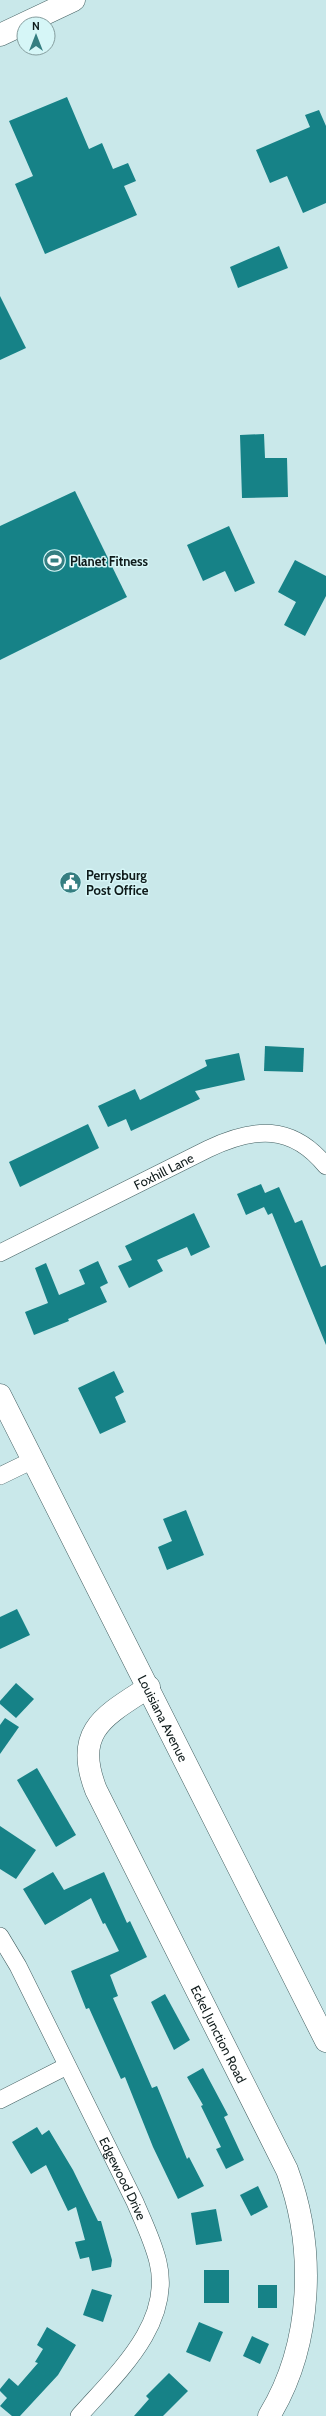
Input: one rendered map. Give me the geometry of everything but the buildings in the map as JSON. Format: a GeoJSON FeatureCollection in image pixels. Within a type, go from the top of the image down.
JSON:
{"type":"FeatureCollection","features":[{"type":"Feature","properties":{"kind":"street"},"geometry":{"type":"LineString","coordinates":[[0,35],[74,0]]}},
{"type":"Feature","properties":{"kind":"street","name":"Foxhill Lane"},"geometry":{"type":"LineString","coordinates":[[0,1253],[214,1146],[248,1133],[281,1135],[295,1140],[317,1156],[326,1166]]}},
{"type":"Feature","properties":{"kind":"street","name":"Louisiana Avenue"},"geometry":{"type":"LineString","coordinates":[[0,1394],[326,2041]]}},
{"type":"Feature","properties":{"kind":"street"},"geometry":{"type":"LineString","coordinates":[[0,1476],[33,1460]]}},
{"type":"Feature","properties":{"kind":"street","name":"Eckel Junction Road"},"geometry":{"type":"LineString","coordinates":[[149,1688],[117,1708],[94,1731],[87,1757],[89,1772],[96,1790],[287,2170],[296,2195],[306,2259],[304,2298],[294,2358],[269,2416]]}},
{"type":"Feature","properties":{"kind":"street","name":"Edgewood Drive"},"geometry":{"type":"LineString","coordinates":[[0,1936],[18,1966],[148,2230],[158,2262],[160,2275],[158,2308],[140,2343],[79,2416]]}},
{"type":"Feature","properties":{"kind":"street"},"geometry":{"type":"LineString","coordinates":[[0,2100],[67,2066]]}},
{"type":"Feature","properties":{"kind":"place","name":"Planet Fitness"},"geometry":{"type":"Point","coordinates":[55,561]}},
{"type":"Feature","properties":{"kind":"place","name":"Perrysburg Post Office"},"geometry":{"type":"Point","coordinates":[70,882]}}]}
